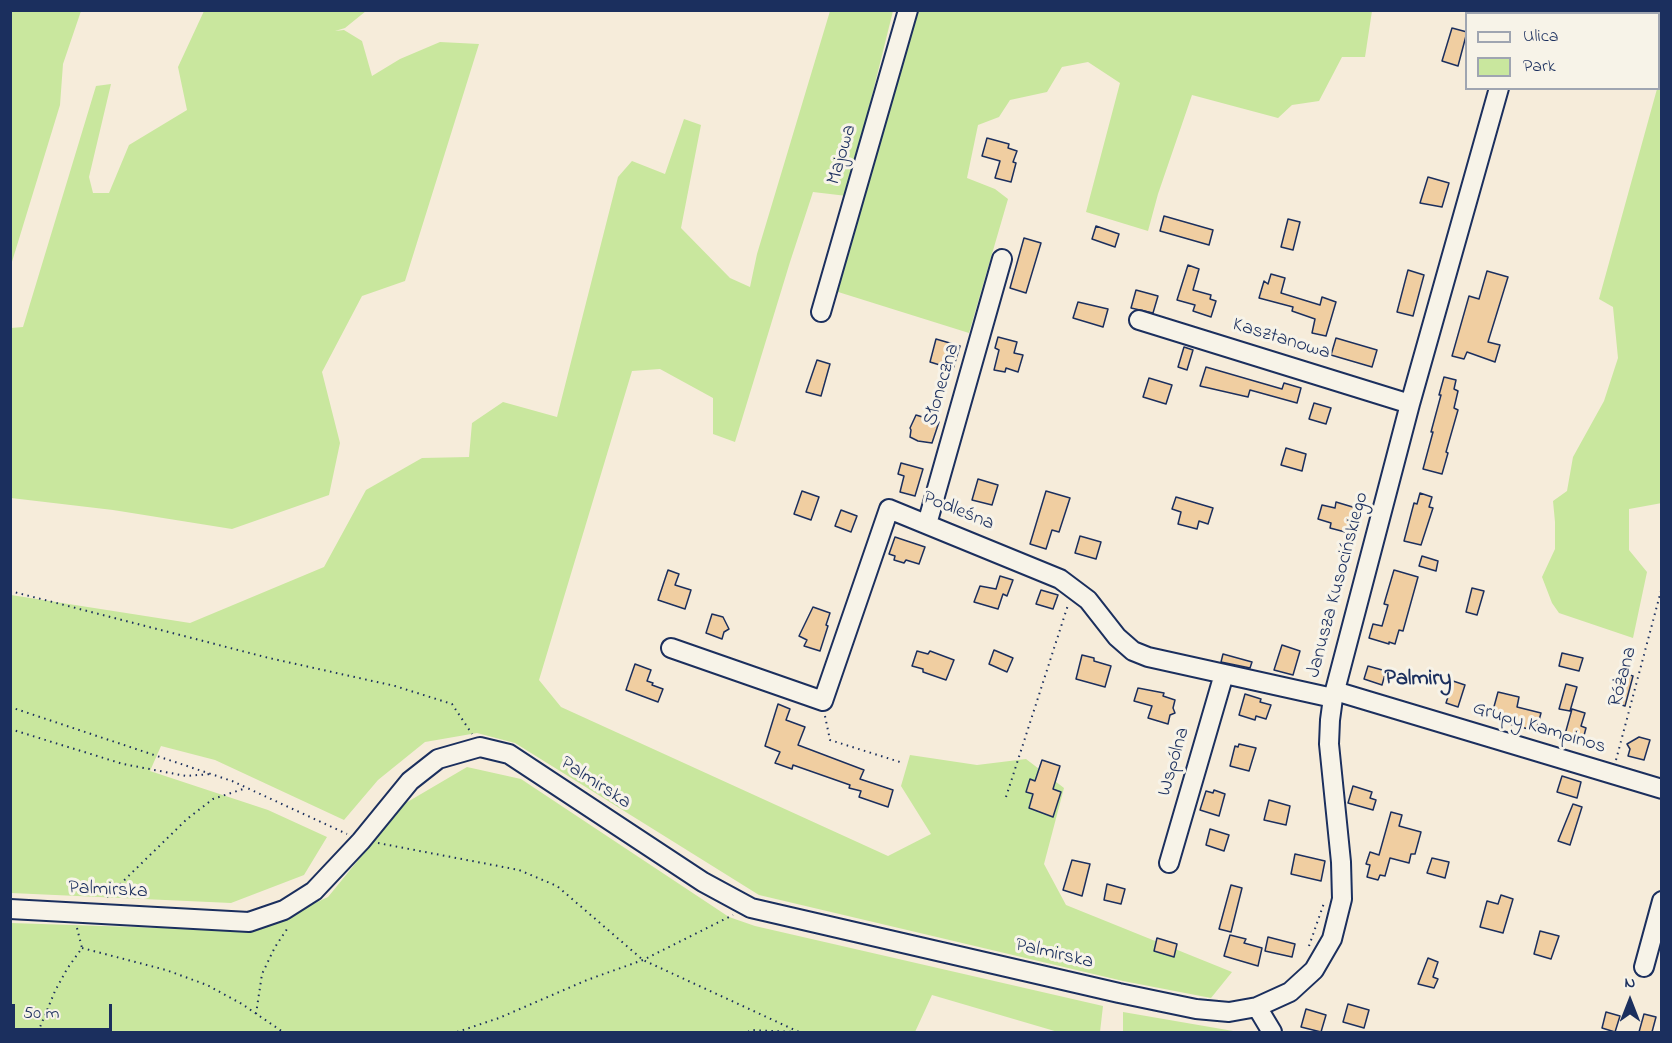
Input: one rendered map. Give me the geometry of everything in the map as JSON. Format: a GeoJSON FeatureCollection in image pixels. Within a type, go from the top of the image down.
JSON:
{"type":"FeatureCollection","features":[{"type":"Feature","properties":{"kind":"street","name":"Majowa"},"geometry":{"type":"LineString","coordinates":[[821,312],[908,10]]}},
{"type":"Feature","properties":{"kind":"street","name":"Janusza Kusocińskiego"},"geometry":{"type":"LineString","coordinates":[[1196,1009],[1229,1012],[1257,1007],[1290,992],[1314,970],[1332,939],[1342,899],[1341,862],[1329,744],[1334,694],[1410,404],[1498,90]]}},
{"type":"Feature","properties":{"kind":"street","name":"Słoneczna"},"geometry":{"type":"LineString","coordinates":[[927,524],[1002,259]]}},
{"type":"Feature","properties":{"kind":"street","name":"Kasztanowa"},"geometry":{"type":"LineString","coordinates":[[1139,320],[1410,404]]}},
{"type":"Feature","properties":{"kind":"street","name":"Podleśna"},"geometry":{"type":"LineString","coordinates":[[823,701],[889,508],[1060,579],[1088,600],[1117,637],[1133,651],[1148,657],[1224,674],[1334,694]]}},
{"type":"Feature","properties":{"kind":"street"},"geometry":{"type":"LineString","coordinates":[[671,648],[823,701]]}},
{"type":"Feature","properties":{"kind":"street","name":"Wspólna"},"geometry":{"type":"LineString","coordinates":[[1169,863],[1224,674]]}},
{"type":"Feature","properties":{"kind":"street","name":"Grupy Kampinos"},"geometry":{"type":"LineString","coordinates":[[1334,694],[1662,789]]}},
{"type":"Feature","properties":{"kind":"street","name":"Palmirska"},"geometry":{"type":"LineString","coordinates":[[10,909],[249,922],[284,910],[314,891],[361,841],[410,781],[438,759],[480,747],[509,754],[703,882],[751,908],[1196,1009]]}},
{"type":"Feature","properties":{"kind":"street"},"geometry":{"type":"LineString","coordinates":[[1644,968],[1662,901]]}},
{"type":"Feature","properties":{"kind":"street"},"geometry":{"type":"LineString","coordinates":[[1257,1007],[1272,1032]]}},
{"type":"Feature","properties":{"kind":"path","name":"Różana"},"geometry":{"type":"LineString","coordinates":[[1613,774],[1662,587]]}},
{"type":"Feature","properties":{"kind":"path"},"geometry":{"type":"LineString","coordinates":[[1006,797],[1068,604],[1077,590]]}},
{"type":"Feature","properties":{"kind":"path"},"geometry":{"type":"LineString","coordinates":[[10,591],[269,658],[395,686],[452,704],[480,747]]}},
{"type":"Feature","properties":{"kind":"path"},"geometry":{"type":"LineString","coordinates":[[823,701],[830,740],[900,762]]}},
{"type":"Feature","properties":{"kind":"path"},"geometry":{"type":"LineString","coordinates":[[10,707],[213,774],[361,841],[433,852],[519,870],[557,886],[643,960],[799,1032]]}},
{"type":"Feature","properties":{"kind":"path"},"geometry":{"type":"LineString","coordinates":[[10,729],[123,764],[186,776],[213,774]]}},
{"type":"Feature","properties":{"kind":"path"},"geometry":{"type":"LineString","coordinates":[[38,1032],[55,991],[82,948],[80,912],[121,885],[187,819],[213,799],[246,788]]}},
{"type":"Feature","properties":{"kind":"path"},"geometry":{"type":"LineString","coordinates":[[457,1032],[499,1018],[587,980],[643,960],[751,908]]}},
{"type":"Feature","properties":{"kind":"path"},"geometry":{"type":"LineString","coordinates":[[256,1014],[262,974],[274,947],[294,919]]}},
{"type":"Feature","properties":{"kind":"path"},"geometry":{"type":"LineString","coordinates":[[82,948],[166,970],[207,985],[283,1032]]}},
{"type":"Feature","properties":{"kind":"path"},"geometry":{"type":"LineString","coordinates":[[748,1032],[751,1030],[799,1032]]}},
{"type":"Feature","properties":{"kind":"green space"},"geometry":{"type":"Polygon","coordinates":[[[11,10],[81,11],[63,64],[60,105],[11,265],[11,10]]]}},
{"type":"Feature","properties":{"kind":"green space"},"geometry":{"type":"Polygon","coordinates":[[[204,11],[366,11],[345,28],[335,31],[344,30],[362,41],[372,76],[400,59],[440,42],[479,44],[405,281],[362,296],[322,372],[340,443],[329,495],[232,529],[113,510],[11,498],[11,328],[23,327],[96,86],[111,84],[89,177],[93,193],[109,193],[129,145],[187,110],[178,67],[204,11]]]}},
{"type":"Feature","properties":{"kind":"green space"},"geometry":{"type":"Polygon","coordinates":[[[830,11],[893,11],[847,196],[813,192],[735,442],[713,434],[713,398],[660,369],[632,371],[539,680],[561,707],[888,856],[931,834],[901,786],[910,755],[977,765],[1026,759],[1064,788],[1044,864],[1066,905],[1232,972],[1211,998],[1123,981],[759,895],[515,743],[477,733],[425,742],[378,780],[344,820],[215,760],[161,746],[150,771],[268,810],[327,837],[304,875],[231,903],[11,893],[11,595],[190,623],[324,567],[366,490],[422,458],[469,457],[472,423],[503,402],[557,417],[618,177],[632,161],[665,174],[684,119],[701,125],[681,228],[730,278],[750,287],[757,254],[830,11]]]}},
{"type":"Feature","properties":{"kind":"green space"},"geometry":{"type":"Polygon","coordinates":[[[916,11],[1372,11],[1365,57],[1342,57],[1319,101],[1292,105],[1278,118],[1192,95],[1158,194],[1148,231],[1086,212],[1120,83],[1088,62],[1062,67],[1047,92],[1010,100],[999,117],[978,125],[967,178],[995,189],[1008,199],[969,333],[835,291],[916,11]]]}},
{"type":"Feature","properties":{"kind":"green space"},"geometry":{"type":"Polygon","coordinates":[[[1661,71],[1662,503],[1629,509],[1629,550],[1647,572],[1633,638],[1559,613],[1552,603],[1542,577],[1555,549],[1553,501],[1567,491],[1573,457],[1604,401],[1618,358],[1613,307],[1599,299],[1657,90],[1660,90],[1661,71]]]}},
{"type":"Feature","properties":{"kind":"green space"},"geometry":{"type":"Polygon","coordinates":[[[467,767],[521,779],[729,917],[755,926],[1103,1006],[1100,1032],[1058,1032],[932,995],[915,1032],[11,1032],[11,923],[255,931],[328,897],[404,804],[467,767]]]}},
{"type":"Feature","properties":{"kind":"green space"},"geometry":{"type":"Polygon","coordinates":[[[1123,1012],[1239,1032],[1123,1032],[1123,1012]]]}},
{"type":"Feature","properties":{"kind":"building"},"geometry":{"type":"Polygon","coordinates":[[[1452,28],[1465,31],[1458,66],[1442,61],[1452,28]]]}},
{"type":"Feature","properties":{"kind":"building"},"geometry":{"type":"Polygon","coordinates":[[[987,138],[1009,144],[1008,148],[1017,151],[1013,162],[1016,163],[1011,182],[995,178],[1000,161],[982,156],[987,138]]]}},
{"type":"Feature","properties":{"kind":"building"},"geometry":{"type":"Polygon","coordinates":[[[1428,177],[1449,183],[1442,207],[1420,203],[1428,177]]]}},
{"type":"Feature","properties":{"kind":"building"},"geometry":{"type":"Polygon","coordinates":[[[1164,216],[1213,230],[1209,245],[1160,231],[1164,216]]]}},
{"type":"Feature","properties":{"kind":"building"},"geometry":{"type":"Polygon","coordinates":[[[1288,219],[1300,222],[1293,250],[1281,247],[1288,219]]]}},
{"type":"Feature","properties":{"kind":"building"},"geometry":{"type":"Polygon","coordinates":[[[1096,226],[1119,234],[1115,247],[1092,239],[1096,226]]]}},
{"type":"Feature","properties":{"kind":"building"},"geometry":{"type":"Polygon","coordinates":[[[1024,238],[1041,243],[1026,293],[1010,288],[1024,238]]]}},
{"type":"Feature","properties":{"kind":"building"},"geometry":{"type":"Polygon","coordinates":[[[1188,265],[1199,269],[1193,290],[1211,295],[1210,299],[1216,301],[1211,317],[1193,311],[1195,305],[1177,300],[1188,265]]]}},
{"type":"Feature","properties":{"kind":"building"},"geometry":{"type":"Polygon","coordinates":[[[1408,270],[1424,275],[1413,316],[1397,312],[1408,270]]]}},
{"type":"Feature","properties":{"kind":"building"},"geometry":{"type":"Polygon","coordinates":[[[1487,271],[1508,277],[1488,342],[1500,345],[1495,362],[1467,352],[1464,359],[1452,356],[1469,296],[1479,299],[1487,271]]]}},
{"type":"Feature","properties":{"kind":"building"},"geometry":{"type":"Polygon","coordinates":[[[1271,274],[1285,278],[1281,293],[1320,305],[1322,297],[1336,302],[1326,336],[1312,333],[1315,319],[1292,311],[1293,307],[1259,298],[1264,281],[1268,284],[1271,274]]]}},
{"type":"Feature","properties":{"kind":"building"},"geometry":{"type":"Polygon","coordinates":[[[1136,290],[1158,296],[1153,313],[1131,308],[1136,290]]]}},
{"type":"Feature","properties":{"kind":"building"},"geometry":{"type":"Polygon","coordinates":[[[1078,302],[1108,309],[1103,327],[1073,318],[1078,302]]]}},
{"type":"Feature","properties":{"kind":"building"},"geometry":{"type":"Polygon","coordinates":[[[998,337],[1017,342],[1014,353],[1023,355],[1018,372],[1006,368],[1005,372],[994,370],[999,350],[995,348],[998,337]]]}},
{"type":"Feature","properties":{"kind":"building"},"geometry":{"type":"Polygon","coordinates":[[[1336,338],[1377,350],[1372,367],[1331,355],[1336,338]]]}},
{"type":"Feature","properties":{"kind":"building"},"geometry":{"type":"Polygon","coordinates":[[[936,339],[960,346],[953,369],[930,362],[936,339]]]}},
{"type":"Feature","properties":{"kind":"building"},"geometry":{"type":"Polygon","coordinates":[[[1184,347],[1193,350],[1187,370],[1178,367],[1184,347]]]}},
{"type":"Feature","properties":{"kind":"building"},"geometry":{"type":"Polygon","coordinates":[[[817,360],[830,364],[821,396],[806,392],[817,360]]]}},
{"type":"Feature","properties":{"kind":"building"},"geometry":{"type":"Polygon","coordinates":[[[1206,367],[1282,389],[1284,383],[1301,388],[1297,403],[1250,390],[1248,397],[1200,386],[1206,367]]]}},
{"type":"Feature","properties":{"kind":"building"},"geometry":{"type":"Polygon","coordinates":[[[1444,377],[1456,380],[1454,389],[1458,391],[1454,408],[1458,410],[1442,474],[1423,469],[1444,377]]]}},
{"type":"Feature","properties":{"kind":"building"},"geometry":{"type":"Polygon","coordinates":[[[1149,378],[1172,385],[1166,404],[1143,397],[1149,378]]]}},
{"type":"Feature","properties":{"kind":"building"},"geometry":{"type":"Polygon","coordinates":[[[1314,403],[1331,408],[1326,424],[1309,419],[1314,403]]]}},
{"type":"Feature","properties":{"kind":"building"},"geometry":{"type":"Polygon","coordinates":[[[916,415],[939,422],[932,443],[910,437],[910,428],[916,415]]]}},
{"type":"Feature","properties":{"kind":"building"},"geometry":{"type":"Polygon","coordinates":[[[1286,448],[1306,454],[1302,471],[1281,465],[1286,448]]]}},
{"type":"Feature","properties":{"kind":"building"},"geometry":{"type":"Polygon","coordinates":[[[901,463],[923,469],[915,496],[900,492],[904,476],[898,474],[901,463]]]}},
{"type":"Feature","properties":{"kind":"building"},"geometry":{"type":"Polygon","coordinates":[[[978,479],[998,485],[992,505],[972,500],[978,479]]]}},
{"type":"Feature","properties":{"kind":"building"},"geometry":{"type":"Polygon","coordinates":[[[802,491],[819,497],[811,520],[794,514],[802,491]]]}},
{"type":"Feature","properties":{"kind":"building"},"geometry":{"type":"Polygon","coordinates":[[[1046,491],[1070,498],[1059,532],[1052,530],[1046,549],[1030,544],[1046,491]]]}},
{"type":"Feature","properties":{"kind":"building"},"geometry":{"type":"Polygon","coordinates":[[[1420,493],[1432,497],[1429,507],[1433,508],[1421,545],[1404,541],[1414,503],[1417,504],[1420,493]]]}},
{"type":"Feature","properties":{"kind":"building"},"geometry":{"type":"Polygon","coordinates":[[[1176,497],[1213,508],[1208,524],[1199,521],[1197,529],[1178,524],[1181,512],[1172,509],[1176,497]]]}},
{"type":"Feature","properties":{"kind":"building"},"geometry":{"type":"Polygon","coordinates":[[[1336,502],[1356,508],[1349,533],[1330,528],[1331,523],[1318,519],[1322,505],[1335,508],[1336,502]]]}},
{"type":"Feature","properties":{"kind":"building"},"geometry":{"type":"Polygon","coordinates":[[[841,510],[857,516],[851,532],[835,526],[841,510]]]}},
{"type":"Feature","properties":{"kind":"building"},"geometry":{"type":"Polygon","coordinates":[[[1080,536],[1101,542],[1096,559],[1075,553],[1080,536]]]}},
{"type":"Feature","properties":{"kind":"building"},"geometry":{"type":"Polygon","coordinates":[[[895,537],[925,547],[919,564],[906,560],[904,563],[894,560],[895,556],[889,554],[895,537]]]}},
{"type":"Feature","properties":{"kind":"building"},"geometry":{"type":"Polygon","coordinates":[[[1422,556],[1438,561],[1436,571],[1419,566],[1422,556]]]}},
{"type":"Feature","properties":{"kind":"building"},"geometry":{"type":"Polygon","coordinates":[[[668,570],[679,574],[675,585],[691,590],[685,609],[658,600],[668,570]]]}},
{"type":"Feature","properties":{"kind":"building"},"geometry":{"type":"Polygon","coordinates":[[[1394,570],[1418,577],[1403,631],[1399,630],[1395,644],[1389,642],[1389,644],[1369,638],[1373,624],[1382,626],[1388,605],[1384,604],[1394,570]]]}},
{"type":"Feature","properties":{"kind":"building"},"geometry":{"type":"Polygon","coordinates":[[[1000,576],[1013,580],[1007,596],[1003,594],[998,609],[974,602],[980,586],[996,589],[1000,576]]]}},
{"type":"Feature","properties":{"kind":"building"},"geometry":{"type":"Polygon","coordinates":[[[1472,588],[1484,591],[1477,615],[1466,612],[1472,588]]]}},
{"type":"Feature","properties":{"kind":"building"},"geometry":{"type":"Polygon","coordinates":[[[1041,590],[1058,595],[1053,609],[1036,604],[1041,590]]]}},
{"type":"Feature","properties":{"kind":"building"},"geometry":{"type":"Polygon","coordinates":[[[813,607],[830,613],[820,651],[804,646],[807,640],[799,636],[813,607]]]}},
{"type":"Feature","properties":{"kind":"building"},"geometry":{"type":"Polygon","coordinates":[[[712,614],[723,617],[729,629],[724,632],[722,639],[706,633],[712,614]]]}},
{"type":"Feature","properties":{"kind":"building"},"geometry":{"type":"Polygon","coordinates":[[[1282,645],[1300,651],[1293,675],[1274,670],[1282,645]]]}},
{"type":"Feature","properties":{"kind":"building"},"geometry":{"type":"Polygon","coordinates":[[[994,650],[1013,658],[1007,672],[989,664],[994,650]]]}},
{"type":"Feature","properties":{"kind":"building"},"geometry":{"type":"Polygon","coordinates":[[[917,651],[928,654],[930,651],[954,660],[946,680],[912,666],[917,651]]]}},
{"type":"Feature","properties":{"kind":"building"},"geometry":{"type":"Polygon","coordinates":[[[1562,653],[1583,658],[1579,671],[1559,666],[1562,653]]]}},
{"type":"Feature","properties":{"kind":"building"},"geometry":{"type":"Polygon","coordinates":[[[1223,654],[1252,662],[1250,668],[1221,662],[1223,654]]]}},
{"type":"Feature","properties":{"kind":"building"},"geometry":{"type":"Polygon","coordinates":[[[1082,655],[1111,666],[1105,687],[1076,679],[1082,655]]]}},
{"type":"Feature","properties":{"kind":"building"},"geometry":{"type":"Polygon","coordinates":[[[635,664],[651,670],[647,681],[663,689],[658,702],[626,690],[635,664]]]}},
{"type":"Feature","properties":{"kind":"building"},"geometry":{"type":"Polygon","coordinates":[[[1368,666],[1386,671],[1382,685],[1364,679],[1368,666]]]}},
{"type":"Feature","properties":{"kind":"building"},"geometry":{"type":"Polygon","coordinates":[[[1623,673],[1633,676],[1625,706],[1615,703],[1623,673]]]}},
{"type":"Feature","properties":{"kind":"building"},"geometry":{"type":"Polygon","coordinates":[[[1453,681],[1465,685],[1458,707],[1446,703],[1453,681]]]}},
{"type":"Feature","properties":{"kind":"building"},"geometry":{"type":"Polygon","coordinates":[[[1566,684],[1577,687],[1570,711],[1559,709],[1566,684]]]}},
{"type":"Feature","properties":{"kind":"building"},"geometry":{"type":"Polygon","coordinates":[[[1138,688],[1164,693],[1163,696],[1175,700],[1173,708],[1175,713],[1170,715],[1168,724],[1148,718],[1152,706],[1134,701],[1138,688]]]}},
{"type":"Feature","properties":{"kind":"building"},"geometry":{"type":"Polygon","coordinates":[[[1498,692],[1519,697],[1517,707],[1541,713],[1536,731],[1498,721],[1499,715],[1492,714],[1498,692]]]}},
{"type":"Feature","properties":{"kind":"building"},"geometry":{"type":"Polygon","coordinates":[[[1245,694],[1271,705],[1266,719],[1256,716],[1255,720],[1239,715],[1245,694]]]}},
{"type":"Feature","properties":{"kind":"building"},"geometry":{"type":"Polygon","coordinates":[[[778,704],[790,709],[786,720],[805,727],[798,745],[864,770],[860,779],[893,790],[888,807],[859,797],[861,791],[849,788],[850,785],[793,765],[792,769],[775,763],[780,752],[765,746],[778,704]]]}},
{"type":"Feature","properties":{"kind":"building"},"geometry":{"type":"Polygon","coordinates":[[[1572,709],[1585,713],[1581,726],[1586,728],[1582,743],[1564,738],[1572,709]]]}},
{"type":"Feature","properties":{"kind":"building"},"geometry":{"type":"Polygon","coordinates":[[[1639,737],[1650,740],[1644,760],[1628,756],[1630,749],[1627,744],[1639,737]]]}},
{"type":"Feature","properties":{"kind":"building"},"geometry":{"type":"Polygon","coordinates":[[[1239,744],[1256,748],[1249,771],[1230,766],[1235,746],[1238,747],[1239,744]]]}},
{"type":"Feature","properties":{"kind":"building"},"geometry":{"type":"Polygon","coordinates":[[[1042,760],[1060,766],[1053,789],[1061,792],[1053,817],[1029,808],[1033,794],[1026,792],[1030,779],[1035,781],[1042,760]]]}},
{"type":"Feature","properties":{"kind":"building"},"geometry":{"type":"Polygon","coordinates":[[[1562,776],[1581,782],[1577,798],[1557,792],[1562,776]]]}},
{"type":"Feature","properties":{"kind":"building"},"geometry":{"type":"Polygon","coordinates":[[[1353,786],[1372,792],[1370,798],[1376,800],[1373,810],[1348,803],[1353,786]]]}},
{"type":"Feature","properties":{"kind":"building"},"geometry":{"type":"Polygon","coordinates":[[[1214,790],[1225,794],[1219,816],[1200,810],[1206,791],[1213,793],[1214,790]]]}},
{"type":"Feature","properties":{"kind":"building"},"geometry":{"type":"Polygon","coordinates":[[[1269,800],[1290,806],[1286,825],[1264,820],[1269,800]]]}},
{"type":"Feature","properties":{"kind":"building"},"geometry":{"type":"Polygon","coordinates":[[[1573,804],[1582,807],[1570,845],[1558,841],[1573,804]]]}},
{"type":"Feature","properties":{"kind":"building"},"geometry":{"type":"Polygon","coordinates":[[[1391,812],[1402,815],[1399,826],[1421,832],[1415,854],[1411,854],[1409,863],[1390,858],[1385,876],[1380,875],[1378,880],[1367,877],[1370,865],[1366,864],[1370,852],[1379,855],[1391,812]]]}},
{"type":"Feature","properties":{"kind":"building"},"geometry":{"type":"Polygon","coordinates":[[[1210,829],[1229,835],[1224,851],[1206,845],[1210,829]]]}},
{"type":"Feature","properties":{"kind":"building"},"geometry":{"type":"Polygon","coordinates":[[[1295,854],[1325,861],[1321,881],[1291,874],[1295,854]]]}},
{"type":"Feature","properties":{"kind":"building"},"geometry":{"type":"Polygon","coordinates":[[[1432,858],[1449,862],[1445,878],[1427,873],[1432,858]]]}},
{"type":"Feature","properties":{"kind":"building"},"geometry":{"type":"Polygon","coordinates":[[[1072,860],[1090,864],[1082,896],[1063,890],[1072,860]]]}},
{"type":"Feature","properties":{"kind":"building"},"geometry":{"type":"Polygon","coordinates":[[[1107,884],[1125,889],[1121,904],[1104,900],[1107,884]]]}},
{"type":"Feature","properties":{"kind":"building"},"geometry":{"type":"Polygon","coordinates":[[[1231,885],[1242,888],[1231,932],[1219,929],[1231,885]]]}},
{"type":"Feature","properties":{"kind":"building"},"geometry":{"type":"Polygon","coordinates":[[[1501,895],[1513,899],[1503,933],[1480,927],[1487,901],[1498,904],[1501,895]]]}},
{"type":"Feature","properties":{"kind":"building"},"geometry":{"type":"Polygon","coordinates":[[[1540,931],[1559,936],[1551,959],[1534,954],[1540,931]]]}},
{"type":"Feature","properties":{"kind":"building"},"geometry":{"type":"Polygon","coordinates":[[[1230,935],[1246,939],[1244,943],[1262,948],[1258,966],[1224,956],[1230,935]]]}},
{"type":"Feature","properties":{"kind":"building"},"geometry":{"type":"Polygon","coordinates":[[[1268,937],[1295,944],[1292,957],[1265,951],[1268,937]]]}},
{"type":"Feature","properties":{"kind":"building"},"geometry":{"type":"Polygon","coordinates":[[[1157,938],[1177,944],[1174,957],[1154,951],[1157,938]]]}},
{"type":"Feature","properties":{"kind":"building"},"geometry":{"type":"Polygon","coordinates":[[[1428,958],[1438,962],[1433,977],[1438,979],[1434,988],[1418,984],[1428,958]]]}},
{"type":"Feature","properties":{"kind":"building"},"geometry":{"type":"Polygon","coordinates":[[[1348,1004],[1369,1010],[1364,1028],[1343,1022],[1348,1004]]]}},
{"type":"Feature","properties":{"kind":"building"},"geometry":{"type":"Polygon","coordinates":[[[1306,1009],[1326,1015],[1321,1032],[1301,1027],[1306,1009]]]}},
{"type":"Feature","properties":{"kind":"building"},"geometry":{"type":"Polygon","coordinates":[[[1606,1012],[1620,1016],[1615,1032],[1602,1028],[1606,1012]]]}},
{"type":"Feature","properties":{"kind":"building"},"geometry":{"type":"Polygon","coordinates":[[[1644,1014],[1656,1017],[1652,1032],[1639,1032],[1644,1014]]]}},
{"type":"Feature","properties":{"kind":"district","name":"Palmiry"},"geometry":{"type":"Point","coordinates":[1418,680]}}]}
